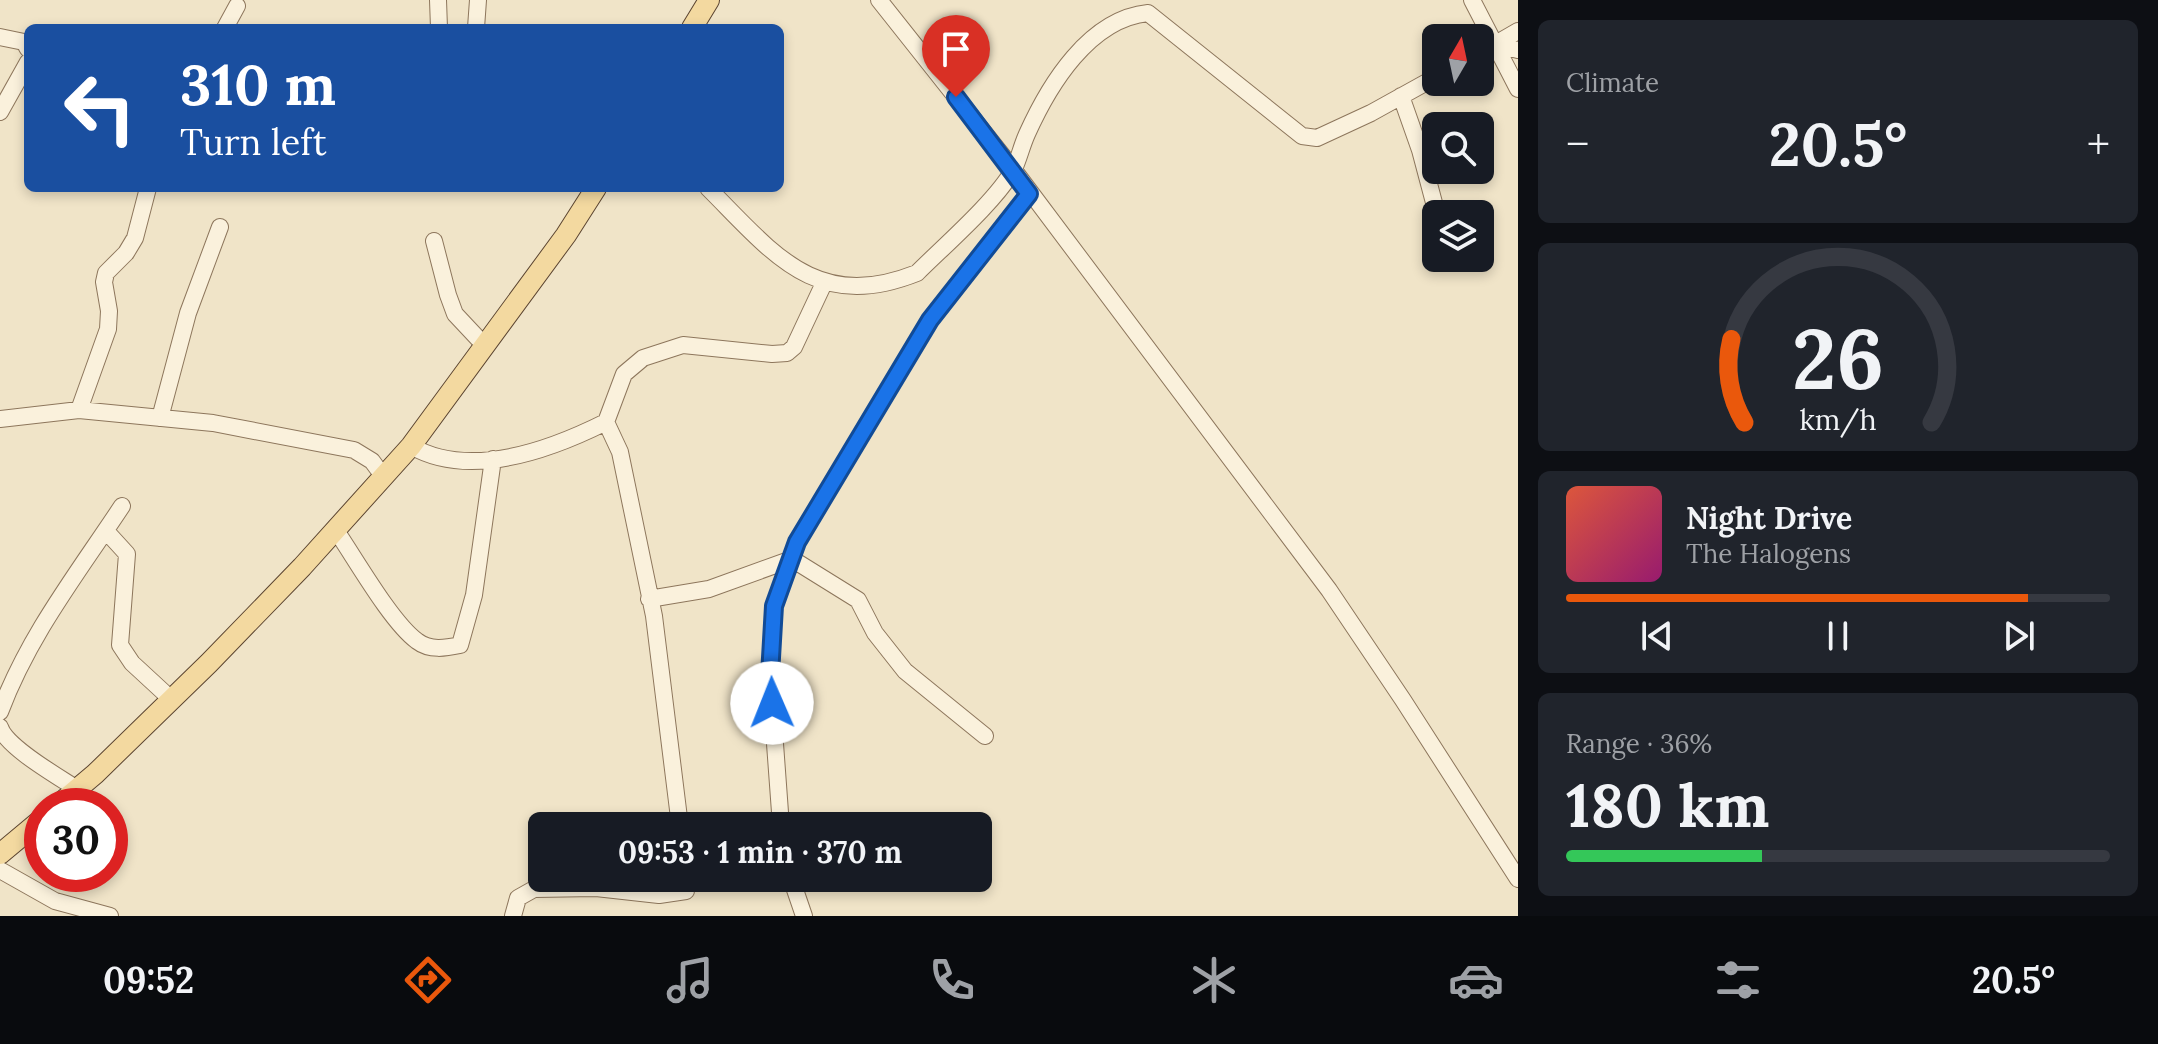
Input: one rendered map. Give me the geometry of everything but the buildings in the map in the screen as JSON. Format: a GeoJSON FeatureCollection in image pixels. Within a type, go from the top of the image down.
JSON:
{"type":"FeatureCollection","features":[{"type":"Feature","properties":{"kind":"main road"},"geometry":{"type":"LineString","coordinates":[[694,24],[709,0]]}},
{"type":"Feature","properties":{"kind":"main road"},"geometry":{"type":"LineString","coordinates":[[78,788],[209,663],[411,446],[566,235],[593,192]]}},
{"type":"Feature","properties":{"kind":"main road"},"geometry":{"type":"LineString","coordinates":[[0,854],[24,834]]}},
{"type":"Feature","properties":{"kind":"street"},"geometry":{"type":"LineString","coordinates":[[438,0],[439,24]]}},
{"type":"Feature","properties":{"kind":"street"},"geometry":{"type":"LineString","coordinates":[[476,24],[478,0]]}},
{"type":"Feature","properties":{"kind":"street"},"geometry":{"type":"LineString","coordinates":[[879,0],[1013,169],[1329,590],[1518,879]]}},
{"type":"Feature","properties":{"kind":"street"},"geometry":{"type":"LineString","coordinates":[[1472,0],[1480,24]]}},
{"type":"Feature","properties":{"kind":"street"},"geometry":{"type":"LineString","coordinates":[[227,24],[237,6]]}},
{"type":"Feature","properties":{"kind":"street"},"geometry":{"type":"LineString","coordinates":[[712,192],[765,245],[797,269],[824,283],[862,286],[917,273],[983,207],[1013,169],[1047,95],[1072,58],[1105,30],[1152,6],[1302,136],[1317,138],[1422,85]]}},
{"type":"Feature","properties":{"kind":"street"},"geometry":{"type":"LineString","coordinates":[[1494,44],[1518,31]]}},
{"type":"Feature","properties":{"kind":"street"},"geometry":{"type":"LineString","coordinates":[[0,37],[24,42]]}},
{"type":"Feature","properties":{"kind":"street"},"geometry":{"type":"LineString","coordinates":[[1494,48],[1518,50]]}},
{"type":"Feature","properties":{"kind":"street"},"geometry":{"type":"LineString","coordinates":[[1494,57],[1518,89]]}},
{"type":"Feature","properties":{"kind":"street"},"geometry":{"type":"LineString","coordinates":[[0,112],[24,69]]}},
{"type":"Feature","properties":{"kind":"street"},"geometry":{"type":"LineString","coordinates":[[1401,96],[1433,200]]}},
{"type":"Feature","properties":{"kind":"street"},"geometry":{"type":"LineString","coordinates":[[79,410],[108,329],[106,273],[126,253],[135,238],[147,192]]}},
{"type":"Feature","properties":{"kind":"street"},"geometry":{"type":"LineString","coordinates":[[780,812],[771,661],[774,606],[797,542],[930,320],[1029,194]]}},
{"type":"Feature","properties":{"kind":"street"},"geometry":{"type":"LineString","coordinates":[[160,418],[188,313],[220,227]]}},
{"type":"Feature","properties":{"kind":"street"},"geometry":{"type":"LineString","coordinates":[[434,241],[455,314],[485,346]]}},
{"type":"Feature","properties":{"kind":"street"},"geometry":{"type":"LineString","coordinates":[[411,446],[427,455],[449,460],[493,459],[528,453],[582,434],[606,422],[624,374],[643,358],[683,345],[787,353],[794,347],[824,283]]}},
{"type":"Feature","properties":{"kind":"street"},"geometry":{"type":"LineString","coordinates":[[0,419],[79,410],[213,423],[354,450],[372,461],[383,476]]}},
{"type":"Feature","properties":{"kind":"street"},"geometry":{"type":"LineString","coordinates":[[606,422],[620,452],[654,616],[678,812]]}},
{"type":"Feature","properties":{"kind":"street"},"geometry":{"type":"LineString","coordinates":[[335,529],[391,612],[418,642],[442,649],[460,645],[474,595],[493,459]]}},
{"type":"Feature","properties":{"kind":"street"},"geometry":{"type":"LineString","coordinates":[[0,712],[14,674],[37,631],[122,506]]}},
{"type":"Feature","properties":{"kind":"street"},"geometry":{"type":"LineString","coordinates":[[106,531],[127,554],[120,645],[132,663],[171,699]]}},
{"type":"Feature","properties":{"kind":"street"},"geometry":{"type":"LineString","coordinates":[[649,599],[709,589],[792,559]]}},
{"type":"Feature","properties":{"kind":"street"},"geometry":{"type":"LineString","coordinates":[[792,559],[858,600],[875,633],[905,671],[985,736]]}},
{"type":"Feature","properties":{"kind":"street"},"geometry":{"type":"LineString","coordinates":[[0,727],[2,735],[76,788]]}},
{"type":"Feature","properties":{"kind":"street"},"geometry":{"type":"LineString","coordinates":[[0,870],[55,901],[110,916]]}},
{"type":"Feature","properties":{"kind":"street"},"geometry":{"type":"LineString","coordinates":[[513,916],[518,898],[529,892]]}},
{"type":"Feature","properties":{"kind":"street"},"geometry":{"type":"LineString","coordinates":[[632,892],[659,895],[679,892]]}},
{"type":"Feature","properties":{"kind":"street"},"geometry":{"type":"LineString","coordinates":[[796,892],[804,916]]}},
{"type":"Feature","properties":{"kind":"route"},"geometry":{"type":"LineString","coordinates":[[772,703],[770,675],[774,606],[797,542],[930,320],[1029,194],[956,97]]}}]}
